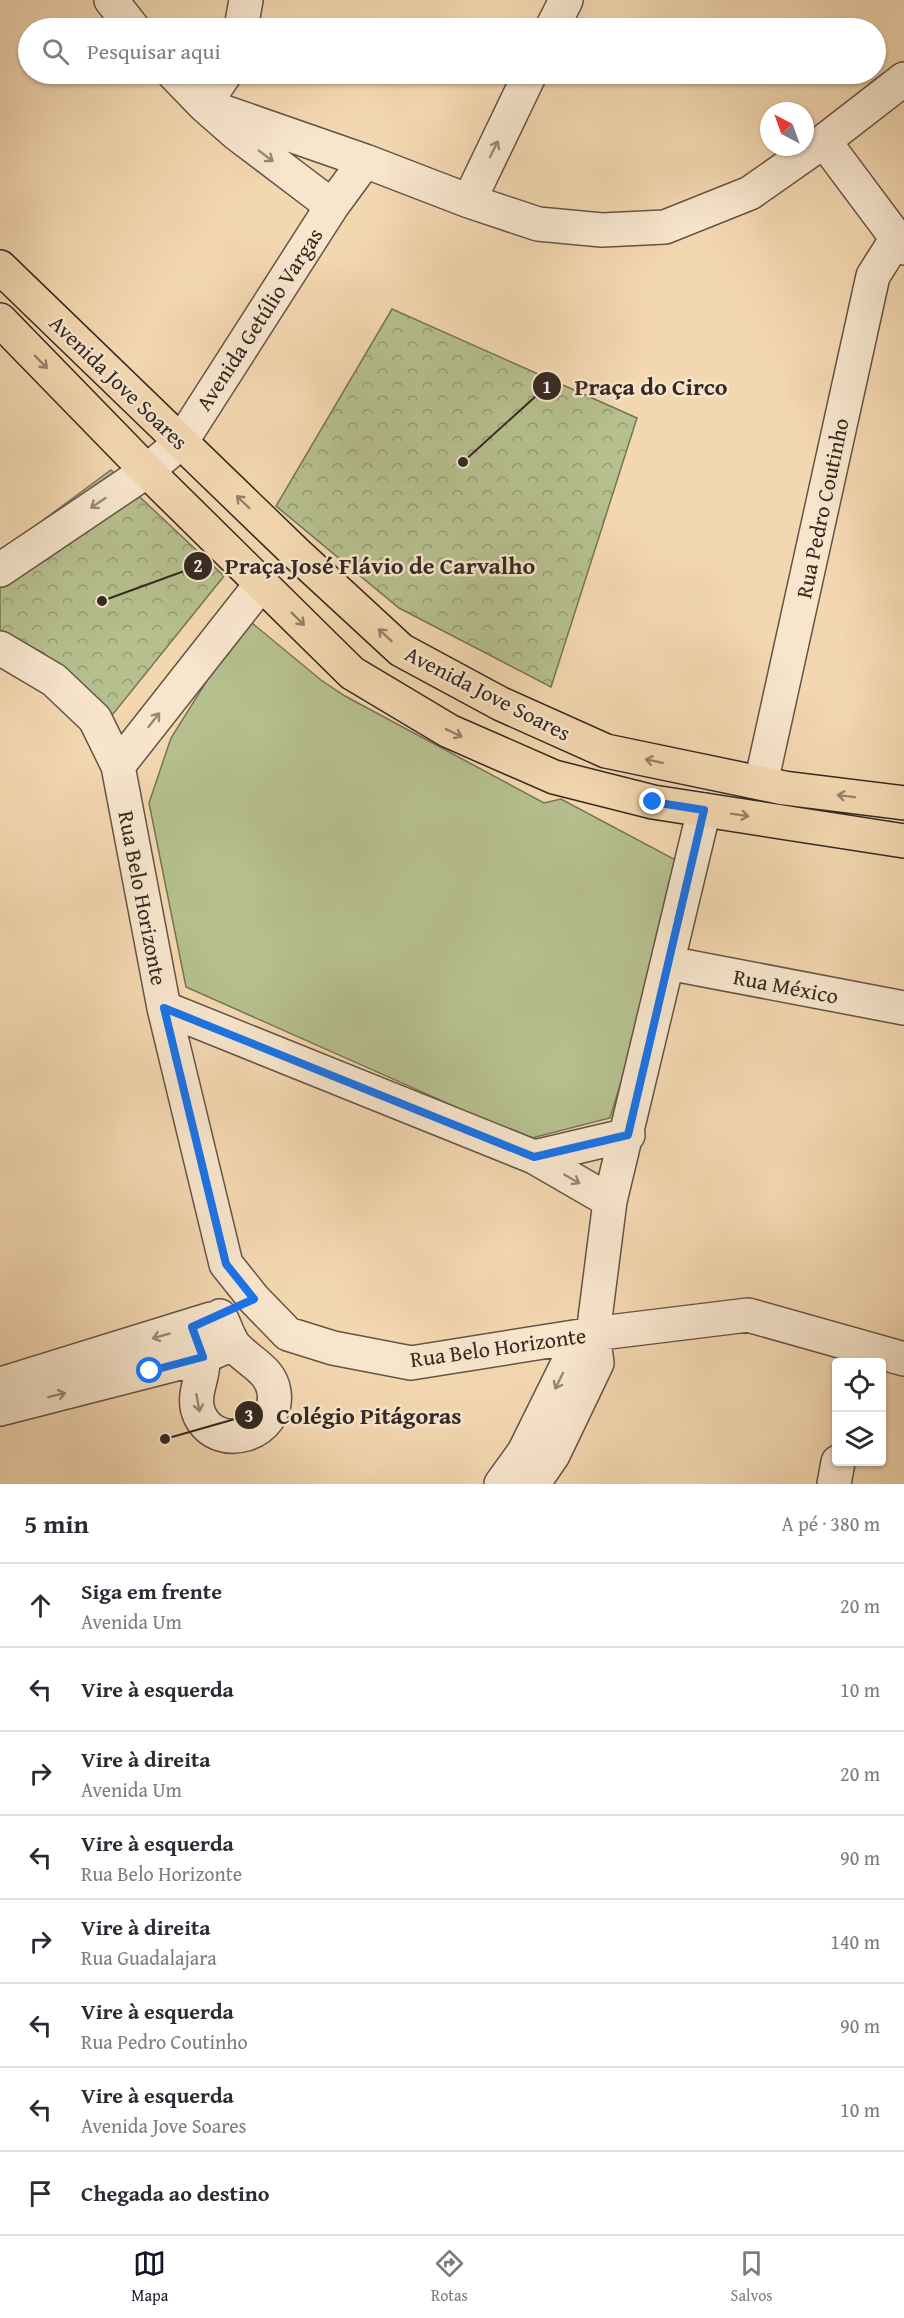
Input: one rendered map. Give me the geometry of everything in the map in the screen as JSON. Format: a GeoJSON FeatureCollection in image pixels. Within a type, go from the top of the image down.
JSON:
{"type":"FeatureCollection","features":[{"type":"Feature","properties":{"kind":"main road","name":"Avenida Jove Soares"},"geometry":{"type":"LineString","coordinates":[[0,267],[401,651],[501,704],[606,752],[784,788],[904,803]]}},
{"type":"Feature","properties":{"kind":"main road","name":"Avenida Jove Soares"},"geometry":{"type":"LineString","coordinates":[[0,320],[147,471],[352,673],[449,731],[554,777],[653,802],[904,841]]}},
{"type":"Feature","properties":{"kind":"street"},"geometry":{"type":"LineString","coordinates":[[111,0],[124,18]]}},
{"type":"Feature","properties":{"kind":"street"},"geometry":{"type":"LineString","coordinates":[[243,18],[246,0]]}},
{"type":"Feature","properties":{"kind":"street"},"geometry":{"type":"LineString","coordinates":[[557,18],[566,0]]}},
{"type":"Feature","properties":{"kind":"street"},"geometry":{"type":"LineString","coordinates":[[204,105],[538,224],[602,230],[665,227],[750,193],[824,141],[904,79]]}},
{"type":"Feature","properties":{"kind":"street"},"geometry":{"type":"LineString","coordinates":[[184,84],[237,134],[332,206]]}},
{"type":"Feature","properties":{"kind":"street"},"geometry":{"type":"LineString","coordinates":[[204,105],[218,84]]}},
{"type":"Feature","properties":{"kind":"street"},"geometry":{"type":"LineString","coordinates":[[469,201],[525,84]]}},
{"type":"Feature","properties":{"kind":"street"},"geometry":{"type":"LineString","coordinates":[[824,141],[900,243]]}},
{"type":"Feature","properties":{"kind":"street","name":"Avenida Getúlio Vargas"},"geometry":{"type":"LineString","coordinates":[[0,570],[147,471],[181,442],[332,206],[365,161]]}},
{"type":"Feature","properties":{"kind":"street","name":"Rua Pedro Coutinho"},"geometry":{"type":"LineString","coordinates":[[761,783],[873,276],[900,243]]}},
{"type":"Feature","properties":{"kind":"street"},"geometry":{"type":"LineString","coordinates":[[118,766],[262,583]]}},
{"type":"Feature","properties":{"kind":"street","name":"Rua Belo Horizonte"},"geometry":{"type":"LineString","coordinates":[[0,648],[54,680],[95,719],[118,766],[164,1008],[226,1264],[254,1299],[288,1334],[333,1348],[411,1364],[593,1334],[748,1315],[860,1355],[904,1359]]}},
{"type":"Feature","properties":{"kind":"street"},"geometry":{"type":"LineString","coordinates":[[533,1484],[553,1455],[597,1363],[593,1334],[610,1201],[628,1135],[704,810]]}},
{"type":"Feature","properties":{"kind":"street","name":"Rua México"},"geometry":{"type":"LineString","coordinates":[[668,963],[904,1008]]}},
{"type":"Feature","properties":{"kind":"street"},"geometry":{"type":"LineString","coordinates":[[164,1008],[534,1157],[610,1201]]}},
{"type":"Feature","properties":{"kind":"street"},"geometry":{"type":"LineString","coordinates":[[534,1157],[628,1135]]}},
{"type":"Feature","properties":{"kind":"street"},"geometry":{"type":"LineString","coordinates":[[212,1336],[254,1299]]}},
{"type":"Feature","properties":{"kind":"street"},"geometry":{"type":"LineString","coordinates":[[0,1390],[212,1336],[288,1334]]}},
{"type":"Feature","properties":{"kind":"street"},"geometry":{"type":"LineString","coordinates":[[501,1484],[524,1452],[572,1355],[593,1334]]}},
{"type":"Feature","properties":{"kind":"street"},"geometry":{"type":"LineString","coordinates":[[834,1484],[837,1466]]}},
{"type":"Feature","properties":{"kind":"green space"},"geometry":{"type":"Polygon","coordinates":[[[392,309],[637,418],[551,687],[399,608],[276,506],[392,309]]]}},
{"type":"Feature","properties":{"kind":"green space"},"geometry":{"type":"Polygon","coordinates":[[[111,470],[224,576],[97,734],[66,673],[43,653],[0,631],[0,552],[111,470]]]}},
{"type":"Feature","properties":{"kind":"green space"},"geometry":{"type":"Polygon","coordinates":[[[246,618],[321,680],[345,696],[544,803],[561,799],[687,866],[610,1118],[528,1139],[186,987],[149,803],[171,738],[246,618]]]}},
{"type":"Feature","properties":{"kind":"place","name":"Praça do Circo"},"geometry":{"type":"Point","coordinates":[463,462]}},
{"type":"Feature","properties":{"kind":"place","name":"Praça José Flávio de Carvalho"},"geometry":{"type":"Point","coordinates":[102,601]}},
{"type":"Feature","properties":{"kind":"place","name":"Colégio Pitágoras"},"geometry":{"type":"Point","coordinates":[165,1439]}},
{"type":"Feature","properties":{"kind":"route"},"geometry":{"type":"LineString","coordinates":[[150,1371],[203,1357],[192,1327],[254,1299],[226,1264],[164,1008],[534,1157],[628,1135],[704,810],[653,802]]}}]}
